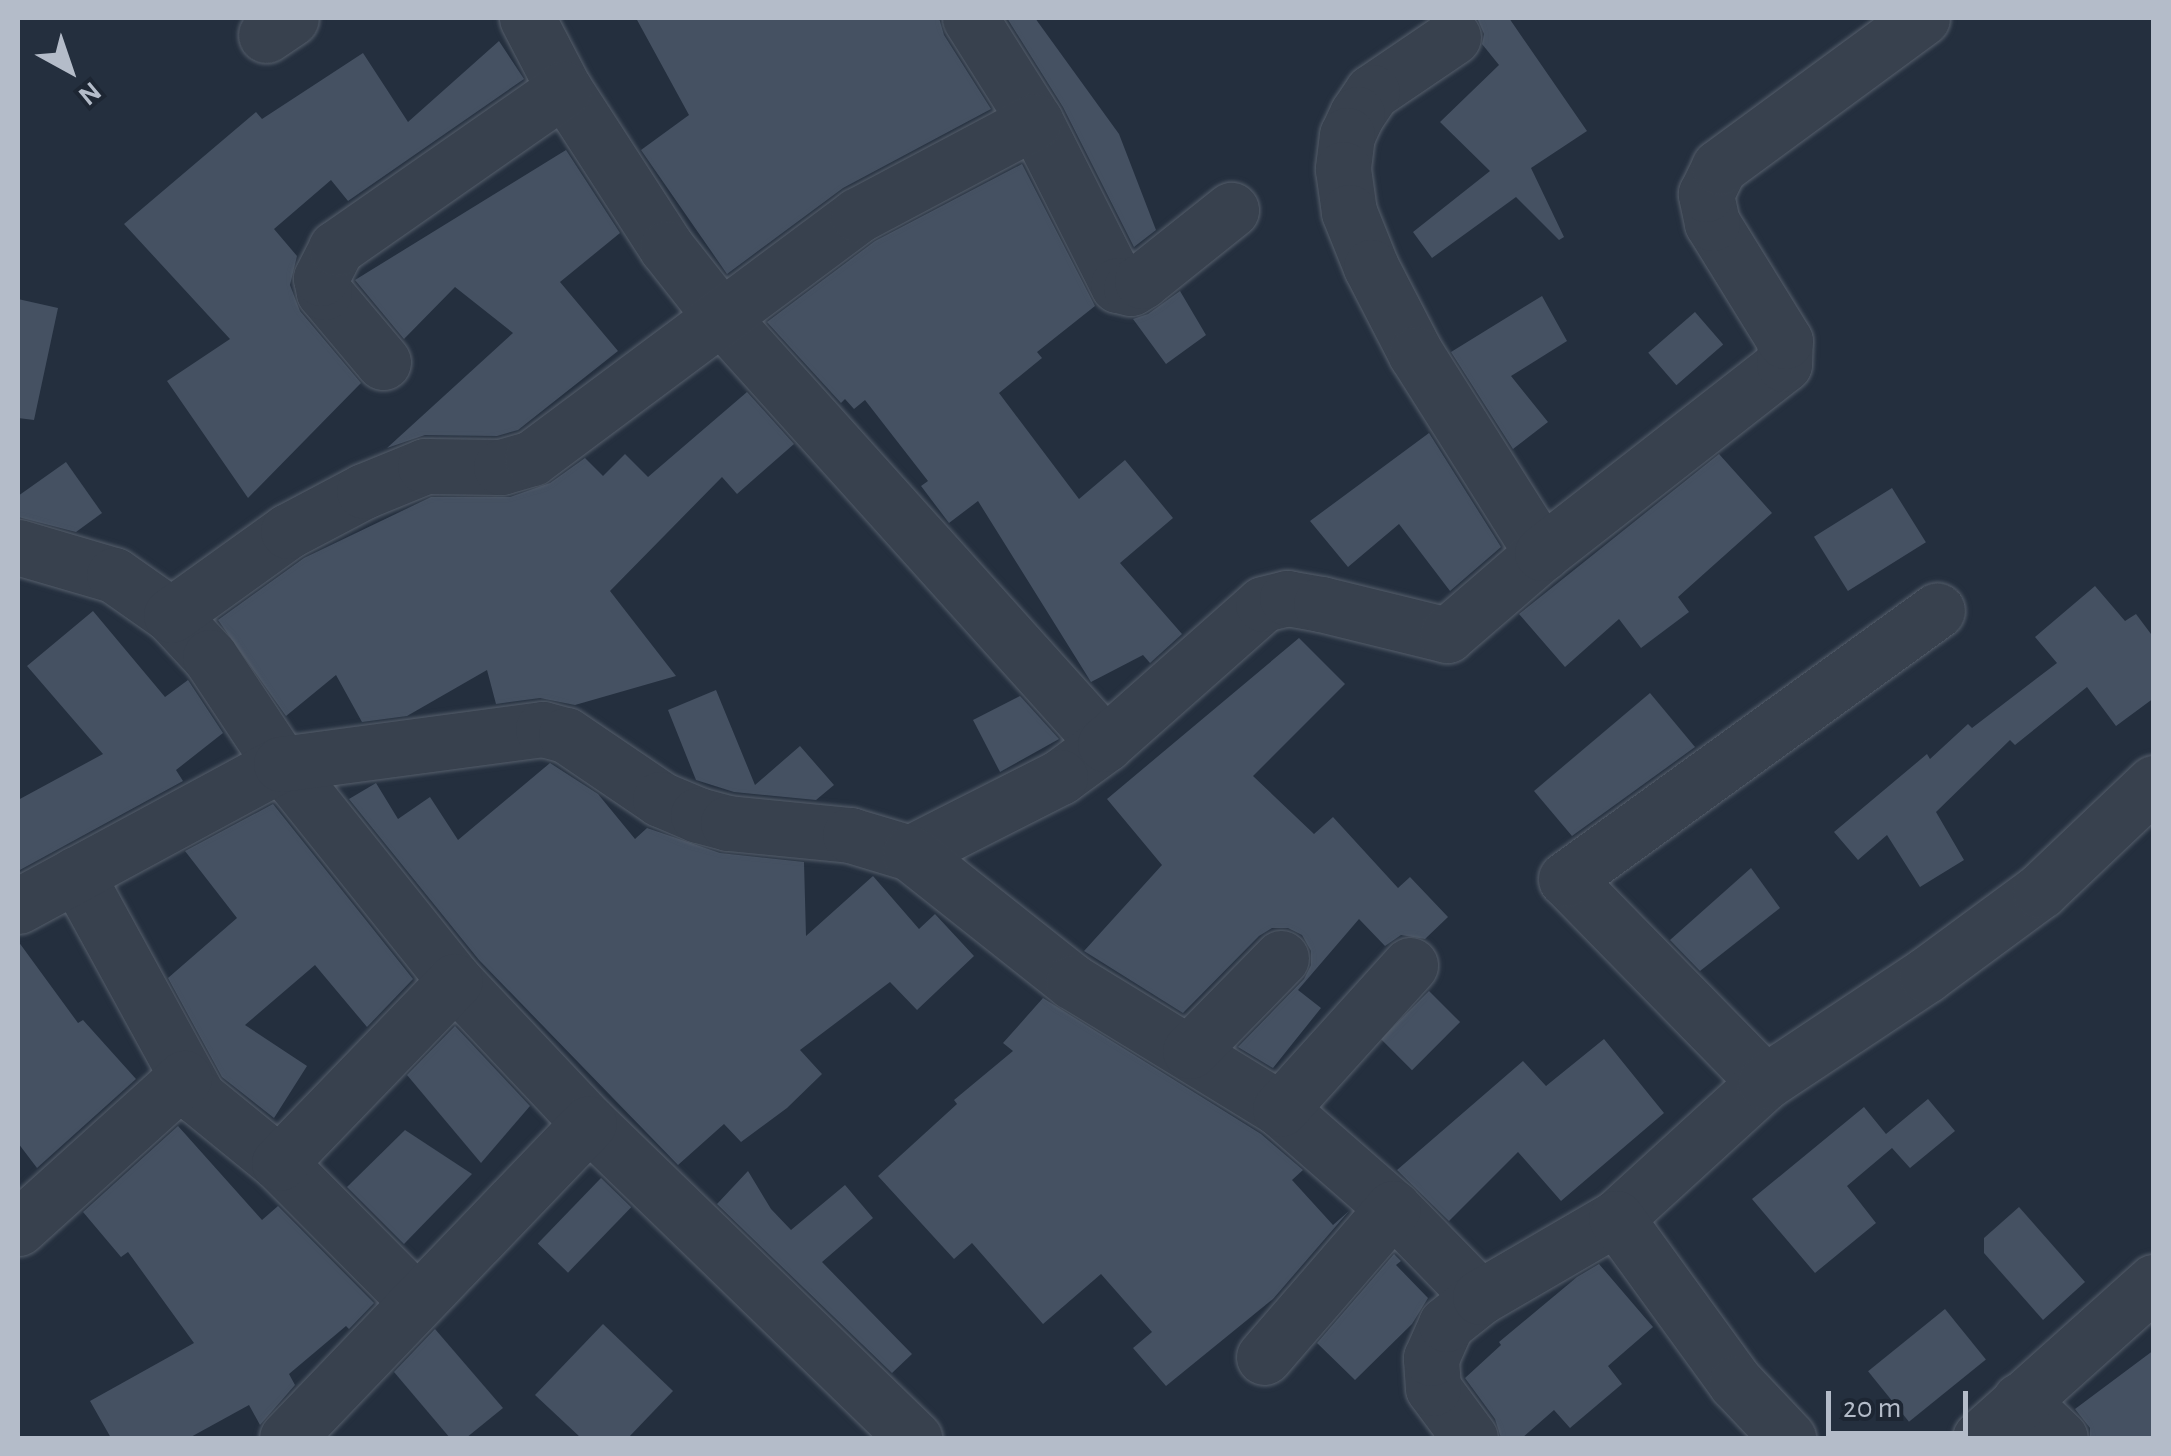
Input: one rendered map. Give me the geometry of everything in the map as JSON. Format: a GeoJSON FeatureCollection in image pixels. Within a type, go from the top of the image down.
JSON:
{"type":"FeatureCollection","features":[{"type":"Feature","properties":{"kind":"street"},"geometry":{"type":"LineString","coordinates":[[527,18],[564,89],[666,248],[722,318],[1105,744]]}},
{"type":"Feature","properties":{"kind":"street"},"geometry":{"type":"LineString","coordinates":[[970,18],[1036,121],[1112,279],[1124,288],[1142,281],[1231,210]]}},
{"type":"Feature","properties":{"kind":"street"},"geometry":{"type":"LineString","coordinates":[[910,853],[1060,777],[1105,744],[1263,604],[1287,598],[1447,635],[1542,553],[1784,364],[1785,342],[1712,222],[1706,194],[1719,167],[1922,18]]}},
{"type":"Feature","properties":{"kind":"street"},"geometry":{"type":"LineString","coordinates":[[1453,37],[1372,92],[1357,114],[1348,135],[1343,169],[1349,212],[1371,267],[1416,354],[1542,553]]}},
{"type":"Feature","properties":{"kind":"street"},"geometry":{"type":"LineString","coordinates":[[383,362],[324,292],[321,278],[336,248],[564,89]]}},
{"type":"Feature","properties":{"kind":"street"},"geometry":{"type":"LineString","coordinates":[[171,615],[288,531],[364,491],[425,466],[501,467],[532,458],[858,215],[1036,121]]}},
{"type":"Feature","properties":{"kind":"street"},"geometry":{"type":"LineString","coordinates":[[18,546],[114,575],[171,615],[210,657],[281,764],[454,981],[589,1123],[914,1438]]}},
{"type":"Feature","properties":{"kind":"street"},"geometry":{"type":"LineString","coordinates":[[1765,1082],[1566,879],[1937,610]]}},
{"type":"Feature","properties":{"kind":"street"},"geometry":{"type":"LineString","coordinates":[[18,906],[281,764],[543,729],[566,735],[660,799],[698,815],[728,823],[850,834],[910,853],[1073,982],[1140,1027],[1190,1051],[1280,1109],[1393,1208],[1480,1296]]}},
{"type":"Feature","properties":{"kind":"street"},"geometry":{"type":"LineString","coordinates":[[1470,1438],[1433,1388],[1432,1358],[1446,1324],[1480,1296],[1616,1218],[1765,1082],[1926,975],[2040,892],[2154,783]]}},
{"type":"Feature","properties":{"kind":"street"},"geometry":{"type":"LineString","coordinates":[[76,874],[184,1078],[220,1118],[279,1163],[416,1300]]}},
{"type":"Feature","properties":{"kind":"street"},"geometry":{"type":"LineString","coordinates":[[1190,1051],[1281,958]]}},
{"type":"Feature","properties":{"kind":"street"},"geometry":{"type":"LineString","coordinates":[[1280,1109],[1410,964]]}},
{"type":"Feature","properties":{"kind":"street"},"geometry":{"type":"LineString","coordinates":[[279,1163],[454,981]]}},
{"type":"Feature","properties":{"kind":"street"},"geometry":{"type":"LineString","coordinates":[[18,1228],[184,1078]]}},
{"type":"Feature","properties":{"kind":"street"},"geometry":{"type":"LineString","coordinates":[[287,1438],[589,1123]]}},
{"type":"Feature","properties":{"kind":"street"},"geometry":{"type":"LineString","coordinates":[[1264,1357],[1393,1208]]}},
{"type":"Feature","properties":{"kind":"street"},"geometry":{"type":"LineString","coordinates":[[1616,1218],[1736,1383],[1788,1438]]}},
{"type":"Feature","properties":{"kind":"street"},"geometry":{"type":"LineString","coordinates":[[1980,1438],[2154,1282]]}},
{"type":"Feature","properties":{"kind":"street"},"geometry":{"type":"LineString","coordinates":[[2020,1400],[2060,1438]]}},
{"type":"Feature","properties":{"kind":"building"},"geometry":{"type":"Polygon","coordinates":[[[636,18],[939,18],[944,35],[991,109],[843,188],[727,274],[641,150],[689,115],[636,18]]]}},
{"type":"Feature","properties":{"kind":"building"},"geometry":{"type":"Polygon","coordinates":[[[1007,18],[1035,18],[1119,134],[1156,230],[1134,247],[1063,107],[1007,18]]]}},
{"type":"Feature","properties":{"kind":"building"},"geometry":{"type":"Polygon","coordinates":[[[1477,18],[1509,18],[1587,131],[1531,168],[1564,237],[1559,240],[1516,197],[1432,258],[1413,232],[1490,171],[1440,122],[1499,65],[1482,44],[1484,34],[1477,18]]]}},
{"type":"Feature","properties":{"kind":"building"},"geometry":{"type":"Polygon","coordinates":[[[499,41],[524,79],[348,201],[331,180],[274,229],[297,256],[290,285],[300,311],[361,383],[248,498],[167,381],[230,339],[124,224],[256,112],[262,119],[363,53],[408,122],[499,41]]]}},
{"type":"Feature","properties":{"kind":"building"},"geometry":{"type":"Polygon","coordinates":[[[566,150],[620,233],[560,282],[618,351],[518,430],[497,436],[425,435],[387,448],[513,333],[455,287],[404,339],[355,280],[566,150]]]}},
{"type":"Feature","properties":{"kind":"building"},"geometry":{"type":"Polygon","coordinates":[[[1022,164],[1095,306],[1037,352],[1042,358],[999,393],[1079,499],[1125,460],[1173,518],[1120,563],[1182,634],[1150,663],[1143,655],[1091,682],[978,501],[949,523],[921,486],[928,481],[865,400],[854,409],[845,399],[841,403],[767,322],[875,241],[1022,164]]]}},
{"type":"Feature","properties":{"kind":"building"},"geometry":{"type":"Polygon","coordinates":[[[1180,291],[1206,335],[1166,364],[1133,319],[1148,314],[1180,291]]]}},
{"type":"Feature","properties":{"kind":"building"},"geometry":{"type":"Polygon","coordinates":[[[1542,296],[1567,341],[1511,376],[1548,422],[1513,449],[1451,352],[1542,296]]]}},
{"type":"Feature","properties":{"kind":"building"},"geometry":{"type":"Polygon","coordinates":[[[18,299],[58,308],[34,420],[18,418],[18,299]]]}},
{"type":"Feature","properties":{"kind":"building"},"geometry":{"type":"Polygon","coordinates":[[[1695,312],[1723,344],[1676,385],[1648,353],[1695,312]]]}},
{"type":"Feature","properties":{"kind":"building"},"geometry":{"type":"Polygon","coordinates":[[[747,392],[794,444],[737,494],[722,477],[610,591],[676,676],[575,705],[540,698],[496,704],[487,670],[407,716],[362,722],[336,675],[286,716],[218,620],[304,558],[431,497],[510,497],[550,483],[585,458],[603,476],[625,454],[648,477],[747,392]]]}},
{"type":"Feature","properties":{"kind":"building"},"geometry":{"type":"Polygon","coordinates":[[[1429,433],[1501,547],[1450,591],[1399,524],[1348,567],[1310,521],[1429,433]]]}},
{"type":"Feature","properties":{"kind":"building"},"geometry":{"type":"Polygon","coordinates":[[[1719,454],[1772,513],[1678,597],[1689,612],[1641,648],[1619,619],[1565,667],[1519,614],[1719,454]]]}},
{"type":"Feature","properties":{"kind":"building"},"geometry":{"type":"Polygon","coordinates":[[[66,462],[102,513],[76,532],[18,517],[18,496],[66,462]]]}},
{"type":"Feature","properties":{"kind":"building"},"geometry":{"type":"Polygon","coordinates":[[[1892,488],[1926,542],[1848,591],[1814,537],[1892,488]]]}},
{"type":"Feature","properties":{"kind":"building"},"geometry":{"type":"Polygon","coordinates":[[[2095,586],[2125,621],[2136,614],[2154,638],[2154,698],[2116,726],[2087,687],[2015,745],[2010,740],[1936,812],[1964,860],[1920,887],[1887,835],[1858,860],[1834,832],[1927,754],[1930,759],[1968,724],[1972,728],[2057,663],[2035,637],[2095,586]]]}},
{"type":"Feature","properties":{"kind":"building"},"geometry":{"type":"Polygon","coordinates":[[[93,611],[165,697],[188,680],[223,733],[176,770],[183,781],[18,871],[18,800],[103,754],[27,666],[93,611]]]}},
{"type":"Feature","properties":{"kind":"building"},"geometry":{"type":"Polygon","coordinates":[[[1299,638],[1345,684],[1253,776],[1314,834],[1333,817],[1398,888],[1410,877],[1448,917],[1425,939],[1401,935],[1385,946],[1359,919],[1298,990],[1321,1008],[1273,1068],[1238,1047],[1304,979],[1311,965],[1311,951],[1302,935],[1288,928],[1272,928],[1259,936],[1183,1013],[1084,951],[1162,865],[1107,799],[1299,638]]]}},
{"type":"Feature","properties":{"kind":"building"},"geometry":{"type":"Polygon","coordinates":[[[716,690],[755,785],[800,746],[834,785],[816,800],[734,792],[696,780],[668,710],[716,690]]]}},
{"type":"Feature","properties":{"kind":"building"},"geometry":{"type":"Polygon","coordinates":[[[1650,693],[1695,747],[1572,836],[1534,791],[1650,693]]]}},
{"type":"Feature","properties":{"kind":"building"},"geometry":{"type":"Polygon","coordinates":[[[1020,696],[1059,739],[1000,772],[973,720],[1020,696]]]}},
{"type":"Feature","properties":{"kind":"building"},"geometry":{"type":"Polygon","coordinates":[[[550,763],[598,794],[635,839],[647,828],[720,853],[804,862],[806,936],[873,876],[919,929],[935,914],[974,956],[917,1010],[890,982],[800,1050],[822,1074],[787,1108],[741,1142],[724,1124],[678,1165],[479,960],[349,799],[376,783],[398,819],[430,797],[458,840],[550,763]]]}},
{"type":"Feature","properties":{"kind":"building"},"geometry":{"type":"Polygon","coordinates":[[[273,804],[413,979],[367,1027],[315,965],[245,1025],[307,1066],[274,1118],[222,1077],[168,978],[237,918],[185,851],[273,804]]]}},
{"type":"Feature","properties":{"kind":"building"},"geometry":{"type":"Polygon","coordinates":[[[1751,868],[1780,908],[1700,971],[1670,940],[1751,868]]]}},
{"type":"Feature","properties":{"kind":"building"},"geometry":{"type":"Polygon","coordinates":[[[18,941],[78,1023],[83,1020],[136,1079],[37,1168],[18,1143],[18,941]]]}},
{"type":"Feature","properties":{"kind":"building"},"geometry":{"type":"Polygon","coordinates":[[[1429,991],[1460,1022],[1412,1070],[1381,1039],[1429,991]]]}},
{"type":"Feature","properties":{"kind":"building"},"geometry":{"type":"Polygon","coordinates":[[[1043,998],[1261,1134],[1303,1170],[1292,1180],[1333,1225],[1349,1211],[1273,1299],[1166,1386],[1133,1348],[1152,1332],[1101,1274],[1043,1324],[972,1243],[954,1259],[878,1176],[957,1104],[954,1100],[1013,1051],[1003,1043],[1043,998]]]}},
{"type":"Feature","properties":{"kind":"building"},"geometry":{"type":"Polygon","coordinates":[[[455,1026],[530,1106],[481,1163],[407,1075],[455,1026]]]}},
{"type":"Feature","properties":{"kind":"building"},"geometry":{"type":"Polygon","coordinates":[[[1604,1039],[1664,1113],[1561,1201],[1518,1152],[1449,1221],[1397,1170],[1523,1061],[1546,1086],[1604,1039]]]}},
{"type":"Feature","properties":{"kind":"building"},"geometry":{"type":"Polygon","coordinates":[[[1928,1099],[1955,1131],[1910,1168],[1892,1148],[1847,1186],[1876,1223],[1815,1273],[1752,1199],[1864,1107],[1886,1134],[1928,1099]]]}},
{"type":"Feature","properties":{"kind":"building"},"geometry":{"type":"Polygon","coordinates":[[[178,1126],[262,1220],[278,1206],[374,1303],[349,1329],[346,1326],[289,1374],[295,1385],[260,1425],[249,1405],[189,1438],[111,1438],[90,1401],[194,1343],[128,1252],[121,1257],[83,1212],[178,1126]]]}},
{"type":"Feature","properties":{"kind":"building"},"geometry":{"type":"Polygon","coordinates":[[[405,1130],[472,1174],[404,1244],[347,1187],[405,1130]]]}},
{"type":"Feature","properties":{"kind":"building"},"geometry":{"type":"Polygon","coordinates":[[[748,1171],[771,1209],[791,1230],[845,1185],[873,1218],[822,1262],[912,1354],[892,1373],[717,1204],[748,1171]]]}},
{"type":"Feature","properties":{"kind":"building"},"geometry":{"type":"Polygon","coordinates":[[[601,1178],[631,1207],[568,1273],[538,1243],[601,1178]]]}},
{"type":"Feature","properties":{"kind":"building"},"geometry":{"type":"Polygon","coordinates":[[[2019,1207],[2085,1282],[2043,1320],[1984,1253],[1984,1238],[2019,1207]]]}},
{"type":"Feature","properties":{"kind":"building"},"geometry":{"type":"Polygon","coordinates":[[[1394,1254],[1401,1261],[1396,1265],[1428,1298],[1412,1324],[1355,1380],[1317,1343],[1394,1254]]]}},
{"type":"Feature","properties":{"kind":"building"},"geometry":{"type":"Polygon","coordinates":[[[1599,1264],[1653,1327],[1608,1366],[1622,1384],[1570,1428],[1554,1410],[1522,1438],[1501,1438],[1495,1419],[1465,1378],[1501,1345],[1499,1342],[1577,1277],[1599,1264]]]}},
{"type":"Feature","properties":{"kind":"building"},"geometry":{"type":"Polygon","coordinates":[[[1945,1309],[1986,1360],[1909,1422],[1868,1371],[1945,1309]]]}},
{"type":"Feature","properties":{"kind":"building"},"geometry":{"type":"Polygon","coordinates":[[[603,1324],[673,1391],[628,1438],[581,1438],[535,1395],[603,1324]]]}},
{"type":"Feature","properties":{"kind":"building"},"geometry":{"type":"Polygon","coordinates":[[[435,1329],[503,1408],[466,1438],[450,1438],[394,1372],[435,1329]]]}},
{"type":"Feature","properties":{"kind":"building"},"geometry":{"type":"Polygon","coordinates":[[[2154,1350],[2154,1438],[2090,1438],[2090,1428],[2075,1409],[2154,1350]]]}}]}
